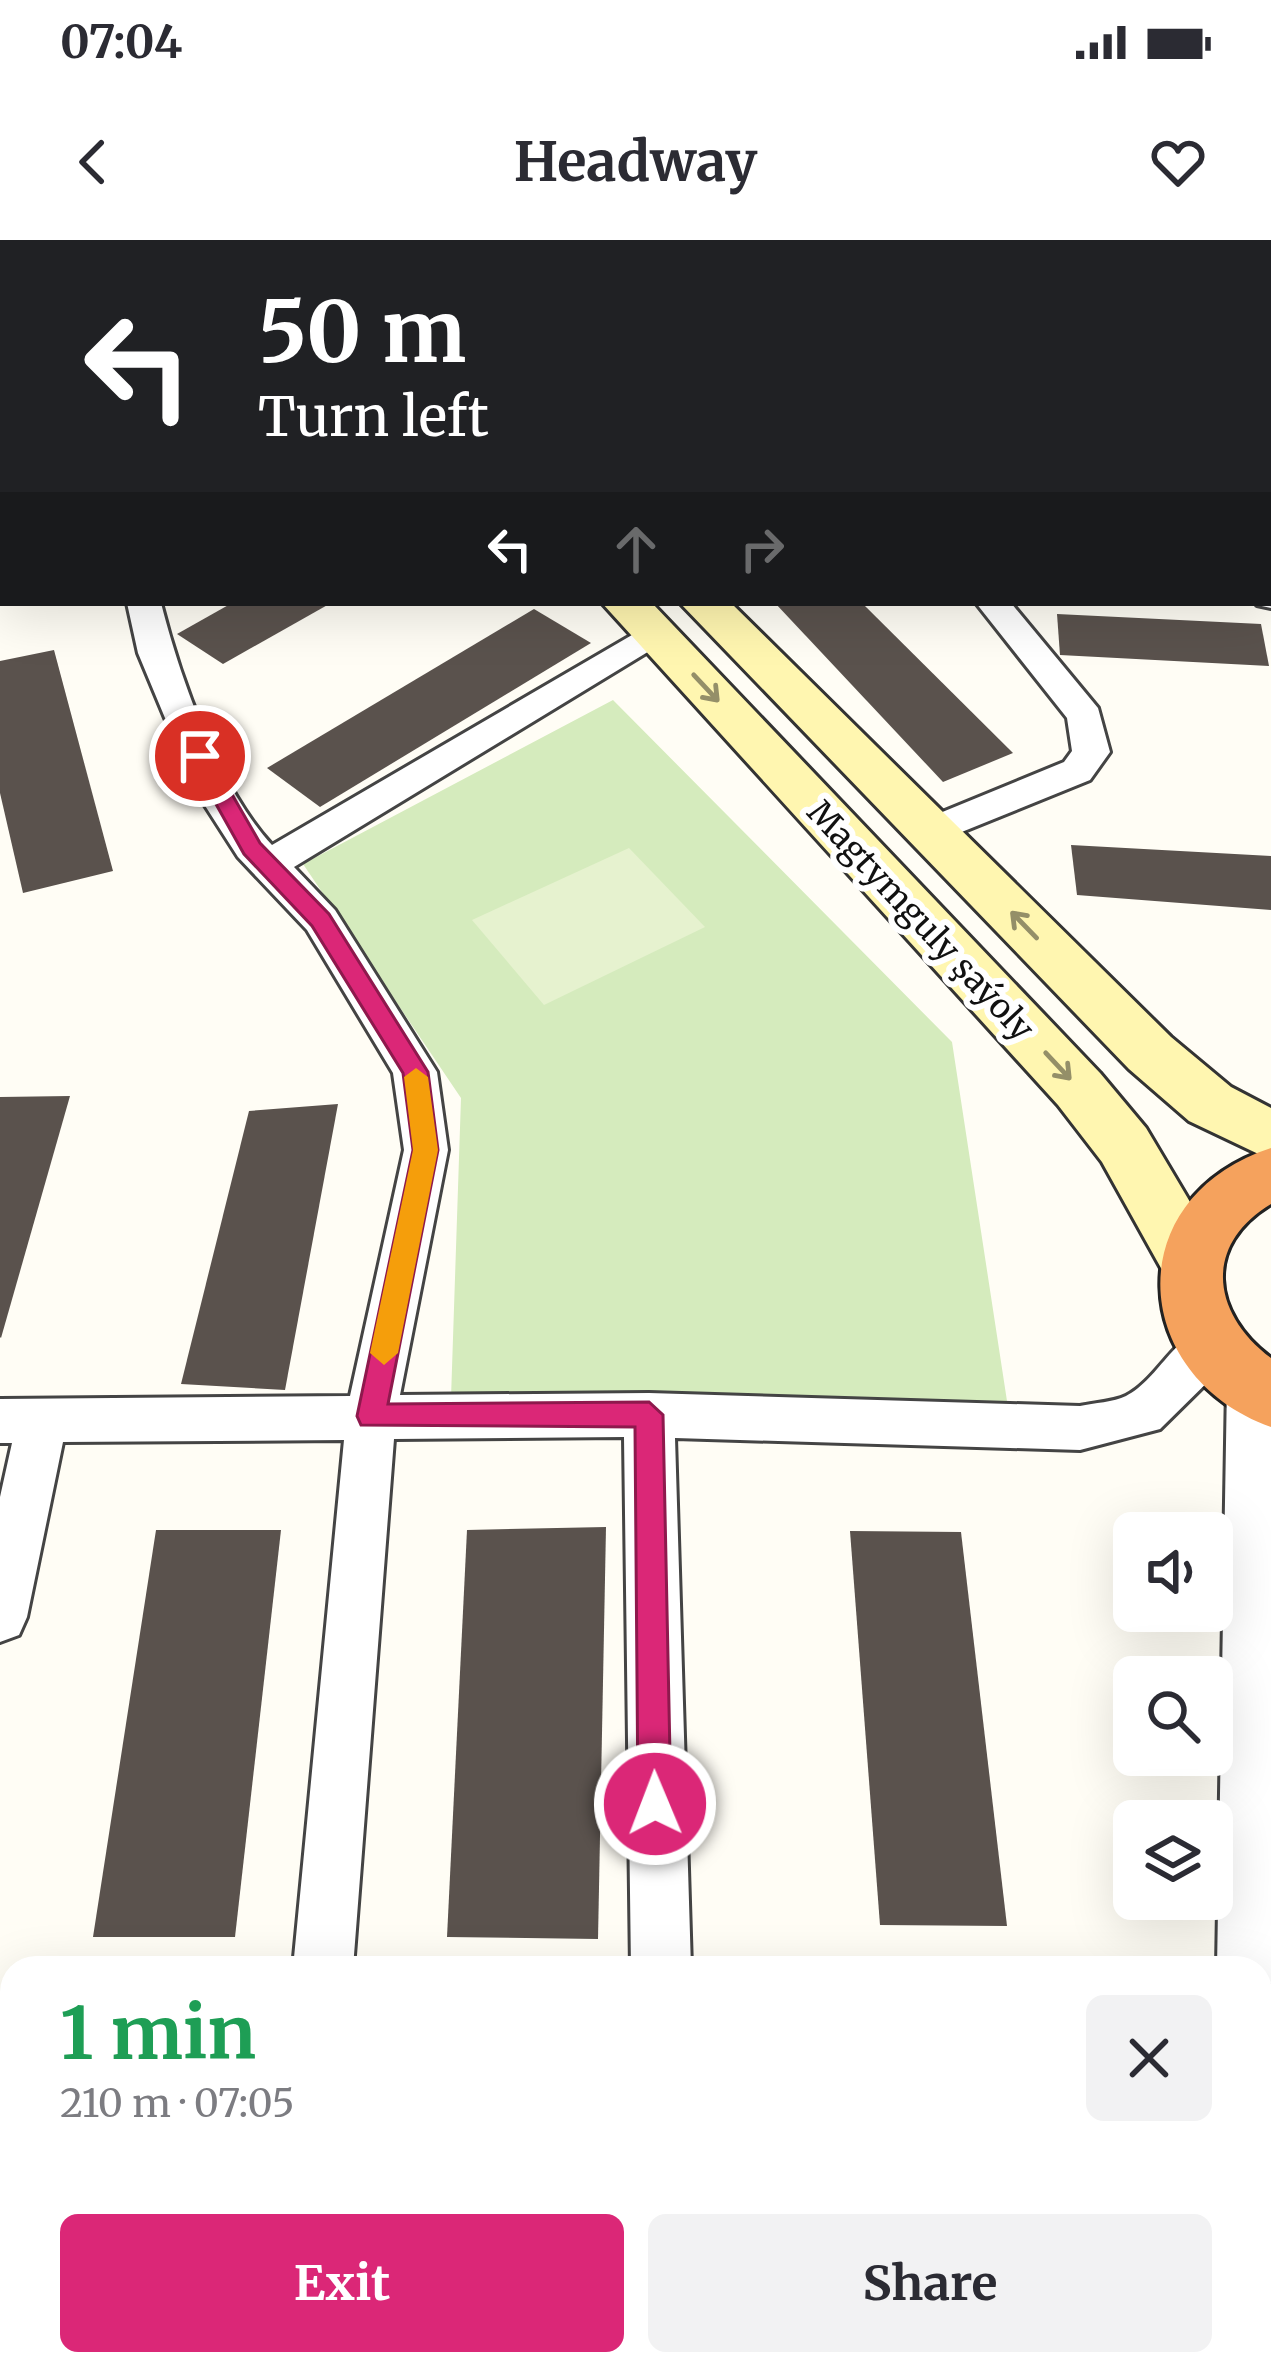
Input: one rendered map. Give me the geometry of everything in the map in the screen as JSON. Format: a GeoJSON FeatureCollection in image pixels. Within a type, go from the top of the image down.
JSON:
{"type":"FeatureCollection","features":[{"type":"Feature","properties":{"kind":"highway"},"geometry":{"type":"LineString","coordinates":[[1252,1385],[1193,1300],[1189,1258],[1203,1220],[1231,1191],[1271,1172]]}},
{"type":"Feature","properties":{"kind":"street"},"geometry":{"type":"LineString","coordinates":[[145,606],[156,653],[214,790],[268,865],[320,920],[415,1072],[426,1150],[371,1416],[324,1956]]}},
{"type":"Feature","properties":{"kind":"street","name":"Magtymguly şaýoly"},"geometry":{"type":"LineString","coordinates":[[707,606],[1150,1053],[1210,1104],[1271,1136]]}},
{"type":"Feature","properties":{"kind":"street"},"geometry":{"type":"LineString","coordinates":[[932,831],[1077,771],[1091,752],[1085,716],[995,606]]}},
{"type":"Feature","properties":{"kind":"street"},"geometry":{"type":"LineString","coordinates":[[268,865],[641,619]]}},
{"type":"Feature","properties":{"kind":"street","name":"Magtymguly şaýoly"},"geometry":{"type":"LineString","coordinates":[[641,619],[1079,1089],[1124,1145],[1189,1258]]}},
{"type":"Feature","properties":{"kind":"street"},"geometry":{"type":"LineString","coordinates":[[0,1617],[21,1421],[649,1415],[1080,1428],[1252,1385],[1247,1956]]}},
{"type":"Feature","properties":{"kind":"street"},"geometry":{"type":"LineString","coordinates":[[649,1415],[661,1956]]}},
{"type":"Feature","properties":{"kind":"green space"},"geometry":{"type":"Polygon","coordinates":[[[613,700],[952,1042],[1007,1401],[451,1398],[461,1098],[303,864],[613,700]]]}},
{"type":"Feature","properties":{"kind":"green space"},"geometry":{"type":"Polygon","coordinates":[[[629,848],[705,927],[544,1005],[472,920],[629,848]]]}},
{"type":"Feature","properties":{"kind":"building"},"geometry":{"type":"Polygon","coordinates":[[[227,606],[326,606],[223,664],[177,634],[227,606]]]}},
{"type":"Feature","properties":{"kind":"building"},"geometry":{"type":"Polygon","coordinates":[[[778,606],[865,606],[1013,753],[943,782],[778,606]]]}},
{"type":"Feature","properties":{"kind":"building"},"geometry":{"type":"Polygon","coordinates":[[[534,609],[591,643],[320,807],[267,768],[534,609]]]}},
{"type":"Feature","properties":{"kind":"building"},"geometry":{"type":"Polygon","coordinates":[[[1057,614],[1261,624],[1269,666],[1060,655],[1057,614]]]}},
{"type":"Feature","properties":{"kind":"building"},"geometry":{"type":"Polygon","coordinates":[[[54,650],[113,871],[23,893],[0,793],[0,661],[54,650]]]}},
{"type":"Feature","properties":{"kind":"building"},"geometry":{"type":"Polygon","coordinates":[[[1071,845],[1271,856],[1271,910],[1077,895],[1071,845]]]}},
{"type":"Feature","properties":{"kind":"building"},"geometry":{"type":"Polygon","coordinates":[[[70,1096],[1,1338],[0,1097],[70,1096]]]}},
{"type":"Feature","properties":{"kind":"building"},"geometry":{"type":"Polygon","coordinates":[[[338,1104],[285,1390],[181,1384],[249,1111],[338,1104]]]}},
{"type":"Feature","properties":{"kind":"building"},"geometry":{"type":"Polygon","coordinates":[[[606,1527],[598,1939],[447,1937],[467,1530],[606,1527]]]}},
{"type":"Feature","properties":{"kind":"building"},"geometry":{"type":"Polygon","coordinates":[[[156,1530],[281,1530],[235,1937],[93,1937],[156,1530]]]}},
{"type":"Feature","properties":{"kind":"building"},"geometry":{"type":"Polygon","coordinates":[[[850,1531],[961,1532],[1007,1926],[880,1925],[850,1531]]]}},
{"type":"Feature","properties":{"kind":"slow traffic"},"geometry":{"type":"LineString","coordinates":[[384,1353],[426,1150],[416,1077]]}},
{"type":"Feature","properties":{"kind":"route"},"geometry":{"type":"LineString","coordinates":[[200,756],[214,790],[252,848],[320,920],[415,1072],[426,1150],[371,1416],[649,1415],[655,1804]]}}]}
